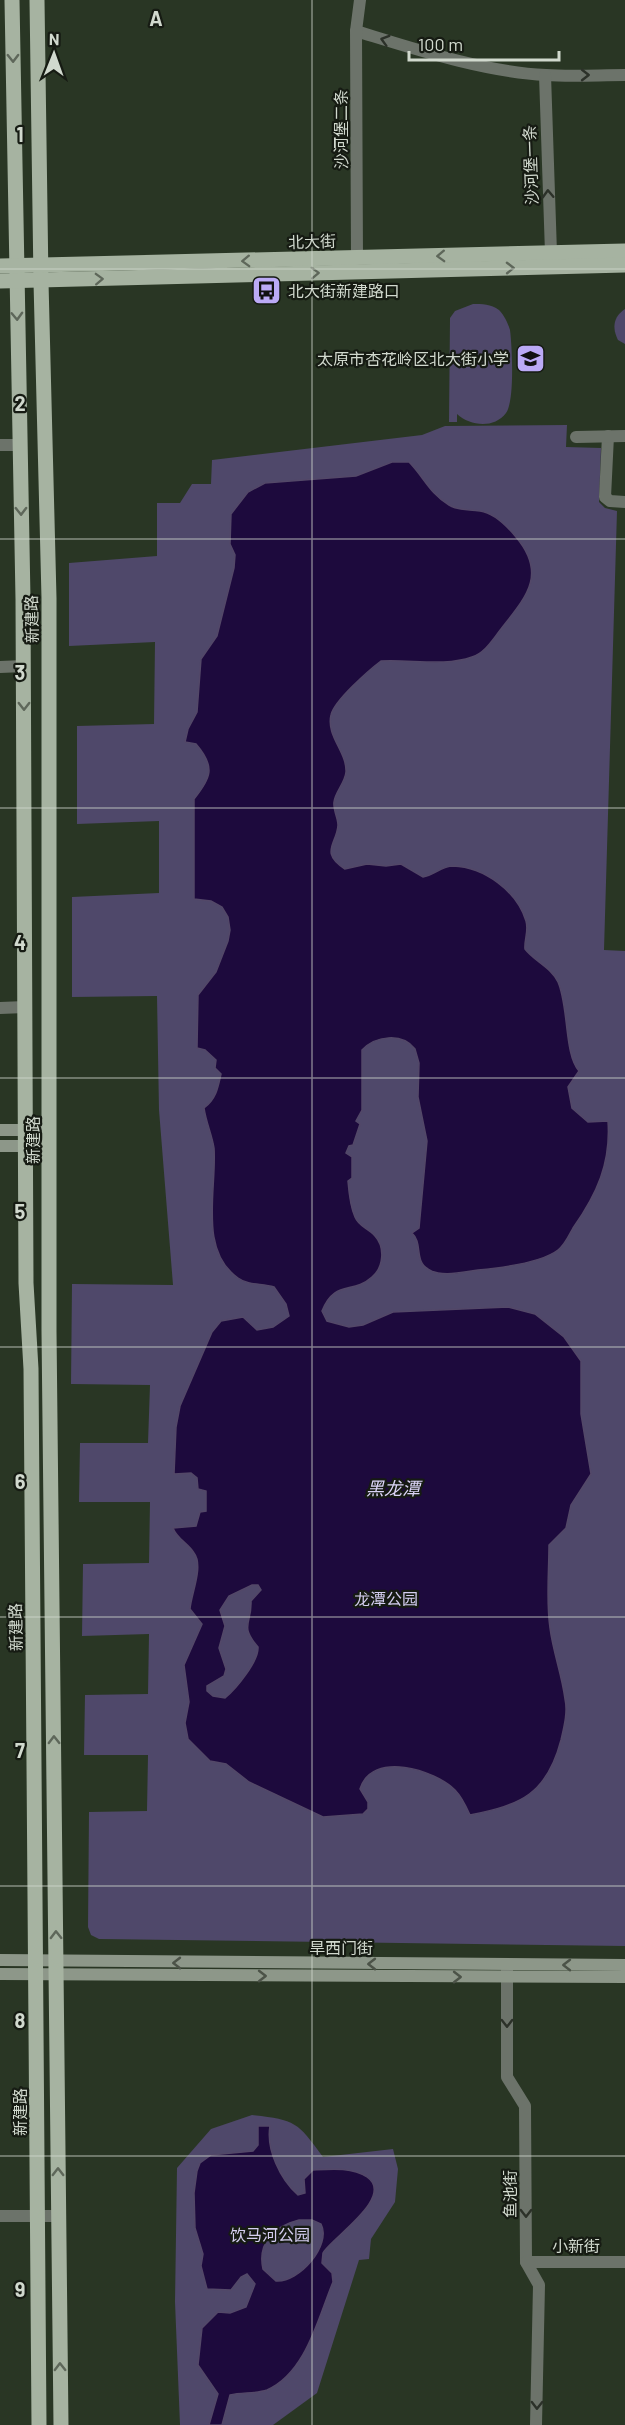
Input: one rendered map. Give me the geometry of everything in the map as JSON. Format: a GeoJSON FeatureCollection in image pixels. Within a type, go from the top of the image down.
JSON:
{"type":"FeatureCollection","features":[{"type":"Feature","properties":{"kind":"main road","name":"新建路"},"geometry":{"type":"LineString","coordinates":[[12,0],[24,666],[26,1283],[31,1369],[39,2425]]}},
{"type":"Feature","properties":{"kind":"main road","name":"新建路"},"geometry":{"type":"LineString","coordinates":[[38,0],[50,609],[49,1331],[61,2425]]}},
{"type":"Feature","properties":{"kind":"main road","name":"北大街"},"geometry":{"type":"LineString","coordinates":[[0,281],[16,282],[42,274],[357,258],[625,251]]}},
{"type":"Feature","properties":{"kind":"main road"},"geometry":{"type":"LineString","coordinates":[[42,274],[625,265]]}},
{"type":"Feature","properties":{"kind":"main road","name":"北大街"},"geometry":{"type":"LineString","coordinates":[[0,266],[16,266],[42,274]]}},
{"type":"Feature","properties":{"kind":"main road"},"geometry":{"type":"LineString","coordinates":[[0,1130],[26,1130],[50,1138]]}},
{"type":"Feature","properties":{"kind":"main road"},"geometry":{"type":"LineString","coordinates":[[0,1146],[26,1146],[50,1138]]}},
{"type":"Feature","properties":{"kind":"main road"},"geometry":{"type":"LineString","coordinates":[[0,1960],[37,1968]]}},
{"type":"Feature","properties":{"kind":"main road","name":"旱西门街"},"geometry":{"type":"LineString","coordinates":[[507,1971],[625,1965]]}},
{"type":"Feature","properties":{"kind":"main road"},"geometry":{"type":"LineString","coordinates":[[0,1974],[37,1968]]}},
{"type":"Feature","properties":{"kind":"main road","name":"旱西门街"},"geometry":{"type":"LineString","coordinates":[[37,1968],[507,1971],[625,1977]]}},
{"type":"Feature","properties":{"kind":"street","name":"沙河堡二条"},"geometry":{"type":"LineString","coordinates":[[357,258],[356,31],[360,0]]}},
{"type":"Feature","properties":{"kind":"street"},"geometry":{"type":"LineString","coordinates":[[356,31],[446,56],[544,75],[625,75]]}},
{"type":"Feature","properties":{"kind":"street","name":"沙河堡一条"},"geometry":{"type":"LineString","coordinates":[[544,75],[550,253]]}},
{"type":"Feature","properties":{"kind":"street"},"geometry":{"type":"LineString","coordinates":[[608,436],[605,496],[610,501],[625,502]]}},
{"type":"Feature","properties":{"kind":"street"},"geometry":{"type":"LineString","coordinates":[[576,437],[625,436]]}},
{"type":"Feature","properties":{"kind":"street"},"geometry":{"type":"LineString","coordinates":[[0,445],[20,445]]}},
{"type":"Feature","properties":{"kind":"street"},"geometry":{"type":"LineString","coordinates":[[0,667],[24,666]]}},
{"type":"Feature","properties":{"kind":"street"},"geometry":{"type":"LineString","coordinates":[[0,1008],[25,1007]]}},
{"type":"Feature","properties":{"kind":"street","name":"鱼池街"},"geometry":{"type":"LineString","coordinates":[[507,1971],[507,2077],[525,2106],[526,2262],[539,2285],[536,2425]]}},
{"type":"Feature","properties":{"kind":"street"},"geometry":{"type":"LineString","coordinates":[[0,2216],[58,2216]]}},
{"type":"Feature","properties":{"kind":"street","name":"小新街"},"geometry":{"type":"LineString","coordinates":[[526,2262],[625,2262]]}},
{"type":"Feature","properties":{"kind":"green space"},"geometry":{"type":"Polygon","coordinates":[[[473,304],[490,305],[499,310],[510,330],[512,373],[509,407],[501,418],[489,424],[468,421],[457,414],[457,422],[449,422],[450,318],[455,311],[473,304]]]}},
{"type":"Feature","properties":{"kind":"green space"},"geometry":{"type":"Polygon","coordinates":[[[625,309],[625,344],[618,340],[614,327],[616,319],[625,309]]]}},
{"type":"Feature","properties":{"kind":"green space","name":"龙潭公园"},"geometry":{"type":"Polygon","coordinates":[[[567,425],[566,447],[601,448],[599,502],[605,508],[617,511],[604,950],[625,951],[625,1946],[99,1939],[91,1935],[88,1927],[89,1812],[147,1811],[148,1755],[84,1755],[85,1695],[148,1694],[149,1634],[82,1636],[83,1564],[149,1563],[150,1502],[79,1502],[80,1443],[148,1443],[150,1385],[71,1384],[72,1284],[173,1285],[159,1110],[157,996],[72,997],[72,897],[159,893],[159,821],[77,824],[77,726],[154,724],[155,642],[69,646],[69,563],[157,556],[157,503],[180,503],[192,484],[211,484],[212,460],[422,435],[445,426],[567,425]]]}},
{"type":"Feature","properties":{"kind":"green space","name":"饮马河公园"},"geometry":{"type":"Polygon","coordinates":[[[252,2115],[294,2124],[307,2136],[323,2157],[393,2149],[398,2169],[395,2202],[371,2239],[369,2259],[359,2260],[317,2393],[273,2425],[180,2425],[175,2302],[177,2168],[211,2129],[252,2115]]]}},
{"type":"Feature","properties":{"kind":"water","name":"黑龙潭"},"geometry":{"type":"Polygon","coordinates":[[[392,462],[409,462],[442,501],[460,509],[485,512],[504,524],[526,551],[531,563],[532,575],[530,586],[518,607],[481,652],[472,657],[450,662],[381,661],[338,702],[331,715],[330,723],[346,772],[334,802],[338,825],[331,853],[337,863],[345,869],[367,864],[386,866],[401,864],[423,877],[449,866],[465,867],[487,876],[507,891],[522,910],[526,921],[525,949],[551,972],[561,992],[571,1053],[579,1071],[568,1087],[572,1108],[588,1122],[608,1121],[607,1151],[601,1178],[589,1203],[560,1248],[551,1255],[520,1264],[452,1274],[433,1272],[421,1261],[417,1242],[412,1233],[419,1228],[427,1141],[418,1097],[419,1063],[415,1049],[403,1040],[388,1038],[367,1045],[362,1050],[362,1110],[356,1121],[360,1124],[353,1145],[349,1146],[346,1153],[352,1157],[352,1178],[348,1181],[355,1217],[378,1241],[382,1257],[379,1268],[372,1277],[332,1295],[322,1311],[327,1321],[349,1327],[363,1325],[393,1312],[508,1307],[535,1314],[564,1337],[581,1361],[581,1414],[591,1474],[571,1505],[566,1528],[549,1545],[548,1597],[551,1637],[566,1704],[561,1740],[548,1773],[540,1785],[518,1801],[504,1807],[470,1815],[460,1796],[446,1783],[419,1771],[404,1767],[390,1767],[377,1770],[367,1777],[360,1789],[368,1802],[368,1809],[363,1814],[323,1817],[249,1782],[226,1764],[210,1761],[188,1739],[185,1723],[189,1702],[184,1665],[202,1624],[190,1609],[198,1565],[197,1559],[173,1528],[196,1526],[200,1512],[206,1511],[206,1491],[198,1489],[197,1478],[191,1473],[174,1474],[176,1427],[180,1406],[212,1332],[221,1321],[243,1317],[257,1330],[273,1327],[289,1316],[286,1304],[274,1287],[242,1281],[226,1266],[218,1252],[214,1235],[212,1200],[214,1148],[204,1108],[214,1097],[221,1074],[215,1068],[216,1060],[205,1050],[197,1048],[198,995],[216,972],[230,930],[228,917],[222,907],[211,901],[194,899],[194,799],[204,785],[209,766],[207,759],[196,744],[185,742],[188,729],[197,712],[201,659],[217,636],[234,568],[235,555],[230,544],[231,514],[248,492],[265,483],[356,476],[392,462]],[[252,1585],[229,1596],[220,1610],[225,1626],[219,1648],[226,1669],[224,1676],[207,1686],[207,1691],[213,1696],[225,1698],[241,1682],[255,1660],[258,1647],[249,1634],[248,1624],[251,1601],[261,1590],[258,1585],[252,1585]]]}},
{"type":"Feature","properties":{"kind":"water"},"geometry":{"type":"Polygon","coordinates":[[[258,2126],[270,2126],[272,2154],[285,2181],[298,2195],[305,2193],[304,2179],[313,2170],[334,2169],[348,2170],[367,2177],[374,2185],[373,2195],[368,2206],[323,2253],[322,2263],[332,2273],[333,2282],[316,2328],[292,2371],[267,2390],[230,2395],[222,2425],[209,2425],[218,2394],[198,2365],[202,2328],[218,2312],[230,2313],[246,2307],[255,2284],[247,2274],[241,2277],[231,2290],[207,2289],[201,2266],[203,2254],[195,2228],[194,2193],[197,2171],[200,2163],[211,2155],[253,2151],[258,2145],[258,2126]],[[299,2220],[282,2226],[265,2243],[263,2269],[276,2281],[294,2276],[318,2252],[323,2233],[321,2224],[312,2220],[299,2220]]]}},
{"type":"Feature","properties":{"kind":"place","name":"北大街新建路口"},"geometry":{"type":"Point","coordinates":[267,290]}},
{"type":"Feature","properties":{"kind":"place","name":"太原市杏花岭区北大街小学"},"geometry":{"type":"Point","coordinates":[530,358]}}]}
